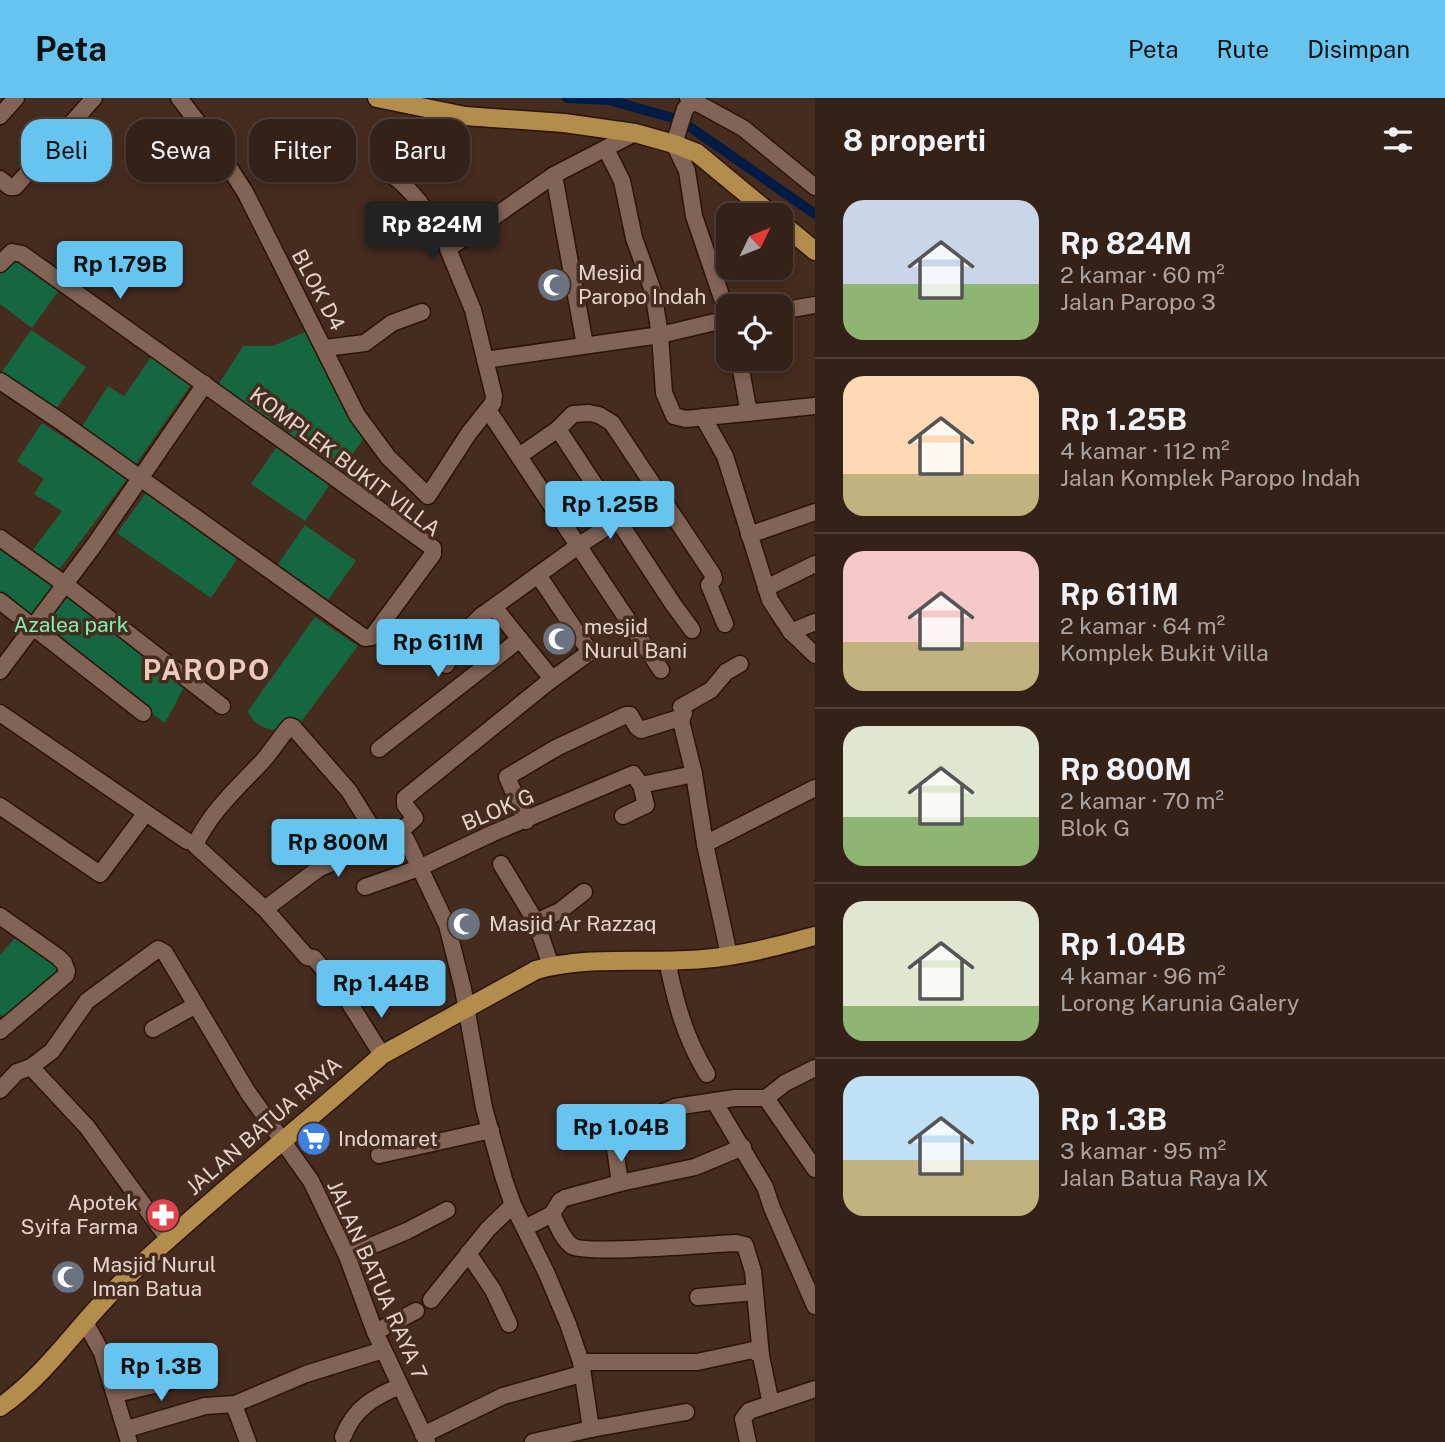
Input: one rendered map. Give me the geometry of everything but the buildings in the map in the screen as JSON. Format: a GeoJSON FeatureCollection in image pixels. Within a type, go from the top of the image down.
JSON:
{"type":"FeatureCollection","features":[{"type":"Feature","properties":{"kind":"main road"},"geometry":{"type":"LineString","coordinates":[[377,98],[465,116],[564,123],[635,132],[697,153],[757,203]]}},
{"type":"Feature","properties":{"kind":"main road"},"geometry":{"type":"LineString","coordinates":[[793,233],[815,251]]}},
{"type":"Feature","properties":{"kind":"main road","name":"JALAN BATUA RAYA"},"geometry":{"type":"LineString","coordinates":[[2,1401],[26,1387],[121,1283],[281,1140],[382,1055],[536,970],[551,966],[705,959],[771,948],[815,936]]}},
{"type":"Feature","properties":{"kind":"street"},"geometry":{"type":"LineString","coordinates":[[0,116],[16,98]]}},
{"type":"Feature","properties":{"kind":"street"},"geometry":{"type":"LineString","coordinates":[[7,183],[52,148],[94,98]]}},
{"type":"Feature","properties":{"kind":"street","name":"BLOK D4"},"geometry":{"type":"LineString","coordinates":[[178,98],[240,182],[363,424],[388,457],[428,496],[463,442],[488,410]]}},
{"type":"Feature","properties":{"kind":"street"},"geometry":{"type":"LineString","coordinates":[[720,294],[694,216],[687,171],[674,144],[688,105],[743,128],[815,187]]}},
{"type":"Feature","properties":{"kind":"street"},"geometry":{"type":"LineString","coordinates":[[635,132],[554,175],[448,251],[473,310],[495,396],[488,410],[660,670]]}},
{"type":"Feature","properties":{"kind":"street"},"geometry":{"type":"LineString","coordinates":[[607,149],[625,192],[631,226],[653,291],[660,335],[662,379],[672,413],[681,419],[815,406]]}},
{"type":"Feature","properties":{"kind":"street"},"geometry":{"type":"LineString","coordinates":[[554,175],[585,345]]}},
{"type":"Feature","properties":{"kind":"street"},"geometry":{"type":"LineString","coordinates":[[402,182],[417,199],[450,247]]}},
{"type":"Feature","properties":{"kind":"street","name":"KOMPLEK BUKIT VILLA"},"geometry":{"type":"LineString","coordinates":[[0,264],[12,252],[17,252],[433,548],[433,554],[368,639],[0,381]]}},
{"type":"Feature","properties":{"kind":"street"},"geometry":{"type":"LineString","coordinates":[[793,309],[815,305]]}},
{"type":"Feature","properties":{"kind":"street"},"geometry":{"type":"LineString","coordinates":[[325,348],[365,343],[392,323],[422,312]]}},
{"type":"Feature","properties":{"kind":"street"},"geometry":{"type":"LineString","coordinates":[[485,360],[660,335],[716,320]]}},
{"type":"Feature","properties":{"kind":"street"},"geometry":{"type":"LineString","coordinates":[[741,371],[749,413]]}},
{"type":"Feature","properties":{"kind":"street"},"geometry":{"type":"LineString","coordinates":[[0,671],[141,480],[205,384]]}},
{"type":"Feature","properties":{"kind":"street"},"geometry":{"type":"LineString","coordinates":[[519,456],[558,429],[573,414],[589,413],[604,418],[619,432],[713,575],[714,579],[709,585],[725,624]]}},
{"type":"Feature","properties":{"kind":"street"},"geometry":{"type":"LineString","coordinates":[[703,417],[725,456],[770,600],[791,632],[815,655]]}},
{"type":"Feature","properties":{"kind":"street"},"geometry":{"type":"LineString","coordinates":[[558,429],[692,630]]}},
{"type":"Feature","properties":{"kind":"street"},"geometry":{"type":"LineString","coordinates":[[446,665],[461,635],[494,607],[578,546],[659,494]]}},
{"type":"Feature","properties":{"kind":"street"},"geometry":{"type":"LineString","coordinates":[[749,535],[815,512]]}},
{"type":"Feature","properties":{"kind":"street"},"geometry":{"type":"LineString","coordinates":[[0,538],[66,585],[222,706]]}},
{"type":"Feature","properties":{"kind":"street"},"geometry":{"type":"LineString","coordinates":[[766,588],[815,564]]}},
{"type":"Feature","properties":{"kind":"street"},"geometry":{"type":"LineString","coordinates":[[265,909],[317,869],[399,832],[415,818],[405,804],[405,798],[552,679],[590,652],[538,575]]}},
{"type":"Feature","properties":{"kind":"street"},"geometry":{"type":"LineString","coordinates":[[0,601],[143,713]]}},
{"type":"Feature","properties":{"kind":"street"},"geometry":{"type":"LineString","coordinates":[[494,607],[552,679]]}},
{"type":"Feature","properties":{"kind":"street"},"geometry":{"type":"LineString","coordinates":[[791,632],[815,621]]}},
{"type":"Feature","properties":{"kind":"street"},"geometry":{"type":"LineString","coordinates":[[379,749],[520,639]]}},
{"type":"Feature","properties":{"kind":"street"},"geometry":{"type":"LineString","coordinates":[[729,955],[681,721],[684,713],[681,707],[733,674]]}},
{"type":"Feature","properties":{"kind":"street"},"geometry":{"type":"LineString","coordinates":[[0,713],[187,841]]}},
{"type":"Feature","properties":{"kind":"street"},"geometry":{"type":"LineString","coordinates":[[526,821],[507,778],[556,748],[626,715],[630,715],[641,730],[676,719],[681,721]]}},
{"type":"Feature","properties":{"kind":"street"},"geometry":{"type":"LineString","coordinates":[[338,987],[314,958],[307,957],[265,909],[195,845],[218,807],[261,763],[290,726],[349,791],[380,841]]}},
{"type":"Feature","properties":{"kind":"street","name":"BLOK G"},"geometry":{"type":"LineString","coordinates":[[365,887],[419,868],[630,775],[635,776],[640,785],[694,774]]}},
{"type":"Feature","properties":{"kind":"street"},"geometry":{"type":"LineString","coordinates":[[623,816],[646,806],[640,785]]}},
{"type":"Feature","properties":{"kind":"street"},"geometry":{"type":"LineString","coordinates":[[705,844],[815,788]]}},
{"type":"Feature","properties":{"kind":"street"},"geometry":{"type":"LineString","coordinates":[[0,806],[100,874],[145,814]]}},
{"type":"Feature","properties":{"kind":"street"},"geometry":{"type":"LineString","coordinates":[[399,832],[406,839],[447,925],[491,1130],[513,1205],[560,1302],[581,1368],[591,1429]]}},
{"type":"Feature","properties":{"kind":"street"},"geometry":{"type":"LineString","coordinates":[[501,864],[536,922],[551,966]]}},
{"type":"Feature","properties":{"kind":"street"},"geometry":{"type":"LineString","coordinates":[[536,922],[559,911],[584,892]]}},
{"type":"Feature","properties":{"kind":"street"},"geometry":{"type":"LineString","coordinates":[[0,916],[58,957],[67,971],[66,975],[0,1031]]}},
{"type":"Feature","properties":{"kind":"street","name":"JALAN BATUA RAYA 7"},"geometry":{"type":"LineString","coordinates":[[31,1067],[52,1051],[87,1001],[158,949],[169,957],[247,1091],[311,1181],[347,1256],[374,1332],[425,1438]]}},
{"type":"Feature","properties":{"kind":"street"},"geometry":{"type":"LineString","coordinates":[[667,960],[681,1020],[693,1051],[707,1073]]}},
{"type":"Feature","properties":{"kind":"street"},"geometry":{"type":"LineString","coordinates":[[349,1004],[382,1055]]}},
{"type":"Feature","properties":{"kind":"street"},"geometry":{"type":"LineString","coordinates":[[153,1029],[196,1005]]}},
{"type":"Feature","properties":{"kind":"street"},"geometry":{"type":"LineString","coordinates":[[0,1090],[17,1072],[31,1067],[87,1127],[169,1240]]}},
{"type":"Feature","properties":{"kind":"street"},"geometry":{"type":"LineString","coordinates":[[620,1183],[613,1134],[675,1107],[743,1097],[766,1098],[785,1083],[815,1068]]}},
{"type":"Feature","properties":{"kind":"street"},"geometry":{"type":"LineString","coordinates":[[766,1098],[815,1169]]}},
{"type":"Feature","properties":{"kind":"street"},"geometry":{"type":"LineString","coordinates":[[714,1101],[766,1190],[815,1306]]}},
{"type":"Feature","properties":{"kind":"street"},"geometry":{"type":"LineString","coordinates":[[379,1154],[491,1130]]}},
{"type":"Feature","properties":{"kind":"street"},"geometry":{"type":"LineString","coordinates":[[525,1228],[552,1214],[565,1198],[695,1167],[743,1147]]}},
{"type":"Feature","properties":{"kind":"street"},"geometry":{"type":"LineString","coordinates":[[431,1300],[488,1228],[513,1205]]}},
{"type":"Feature","properties":{"kind":"street"},"geometry":{"type":"LineString","coordinates":[[347,1256],[407,1231],[447,1210]]}},
{"type":"Feature","properties":{"kind":"street"},"geometry":{"type":"LineString","coordinates":[[552,1214],[568,1242],[579,1249],[608,1250],[736,1243],[746,1245],[753,1271],[761,1356],[771,1404]]}},
{"type":"Feature","properties":{"kind":"street"},"geometry":{"type":"LineString","coordinates":[[468,1253],[493,1290],[509,1325]]}},
{"type":"Feature","properties":{"kind":"street"},"geometry":{"type":"LineString","coordinates":[[698,1297],[755,1292]]}},
{"type":"Feature","properties":{"kind":"street"},"geometry":{"type":"LineString","coordinates":[[374,1332],[416,1311]]}},
{"type":"Feature","properties":{"kind":"street"},"geometry":{"type":"LineString","coordinates":[[85,1322],[97,1340],[128,1435],[205,1406],[234,1405],[306,1374],[383,1350]]}},
{"type":"Feature","properties":{"kind":"street"},"geometry":{"type":"LineString","coordinates":[[425,1438],[503,1396],[581,1368],[697,1362],[753,1350],[761,1356]]}},
{"type":"Feature","properties":{"kind":"street"},"geometry":{"type":"LineString","coordinates":[[116,1394],[197,1375]]}},
{"type":"Feature","properties":{"kind":"street"},"geometry":{"type":"LineString","coordinates":[[343,1437],[350,1420],[369,1401],[400,1386]]}},
{"type":"Feature","properties":{"kind":"street"},"geometry":{"type":"LineString","coordinates":[[748,1442],[743,1419],[749,1411],[815,1389]]}},
{"type":"Feature","properties":{"kind":"street"},"geometry":{"type":"LineString","coordinates":[[234,1405],[248,1442]]}},
{"type":"Feature","properties":{"kind":"street"},"geometry":{"type":"LineString","coordinates":[[533,1442],[687,1412]]}},
{"type":"Feature","properties":{"kind":"green space"},"geometry":{"type":"Polygon","coordinates":[[[12,257],[60,289],[32,328],[0,304],[0,270],[12,257]]]}},
{"type":"Feature","properties":{"kind":"green space"},"geometry":{"type":"Polygon","coordinates":[[[31,330],[86,367],[56,409],[1,373],[31,330]]]}},
{"type":"Feature","properties":{"kind":"green space"},"geometry":{"type":"Polygon","coordinates":[[[305,332],[317,340],[366,435],[340,472],[218,385],[243,346],[273,346],[305,332]]]}},
{"type":"Feature","properties":{"kind":"green space"},"geometry":{"type":"Polygon","coordinates":[[[151,357],[192,383],[134,467],[80,430],[108,386],[124,396],[151,357]]]}},
{"type":"Feature","properties":{"kind":"green space"},"geometry":{"type":"Polygon","coordinates":[[[42,423],[127,479],[58,571],[32,551],[62,511],[34,494],[44,479],[17,461],[42,423]]]}},
{"type":"Feature","properties":{"kind":"green space"},"geometry":{"type":"Polygon","coordinates":[[[278,445],[332,481],[305,521],[251,484],[278,445]]]}},
{"type":"Feature","properties":{"kind":"green space"},"geometry":{"type":"Polygon","coordinates":[[[146,493],[237,559],[211,598],[117,533],[146,493]]]}},
{"type":"Feature","properties":{"kind":"green space"},"geometry":{"type":"Polygon","coordinates":[[[305,525],[356,561],[327,601],[276,567],[305,525]]]}},
{"type":"Feature","properties":{"kind":"green space","name":"Azalea park"},"geometry":{"type":"Polygon","coordinates":[[[0,546],[64,591],[184,687],[165,723],[0,601],[0,546]]]}},
{"type":"Feature","properties":{"kind":"green space"},"geometry":{"type":"Polygon","coordinates":[[[315,617],[358,646],[294,731],[261,726],[248,711],[315,617]]]}},
{"type":"Feature","properties":{"kind":"green space"},"geometry":{"type":"Polygon","coordinates":[[[21,931],[71,967],[11,1022],[0,1014],[0,955],[21,931]]]}},
{"type":"Feature","properties":{"kind":"waterway"},"geometry":{"type":"LineString","coordinates":[[567,98],[609,100],[680,120],[815,214]]}},
{"type":"Feature","properties":{"kind":"place","name":"Mesjid Paropo Indah"},"geometry":{"type":"Point","coordinates":[554,285]}},
{"type":"Feature","properties":{"kind":"place","name":"mesjid Nurul Bani"},"geometry":{"type":"Point","coordinates":[559,639]}},
{"type":"Feature","properties":{"kind":"place","name":"Masjid Ar Razzaq"},"geometry":{"type":"Point","coordinates":[464,924]}},
{"type":"Feature","properties":{"kind":"place","name":"Indomaret"},"geometry":{"type":"Point","coordinates":[314,1139]}},
{"type":"Feature","properties":{"kind":"place","name":"Apotek Syifa Farma"},"geometry":{"type":"Point","coordinates":[163,1215]}},
{"type":"Feature","properties":{"kind":"place","name":"Masjid Nurul Iman Batua"},"geometry":{"type":"Point","coordinates":[68,1277]}},
{"type":"Feature","properties":{"kind":"district","name":"PAROPO"},"geometry":{"type":"Point","coordinates":[207,670]}}]}
